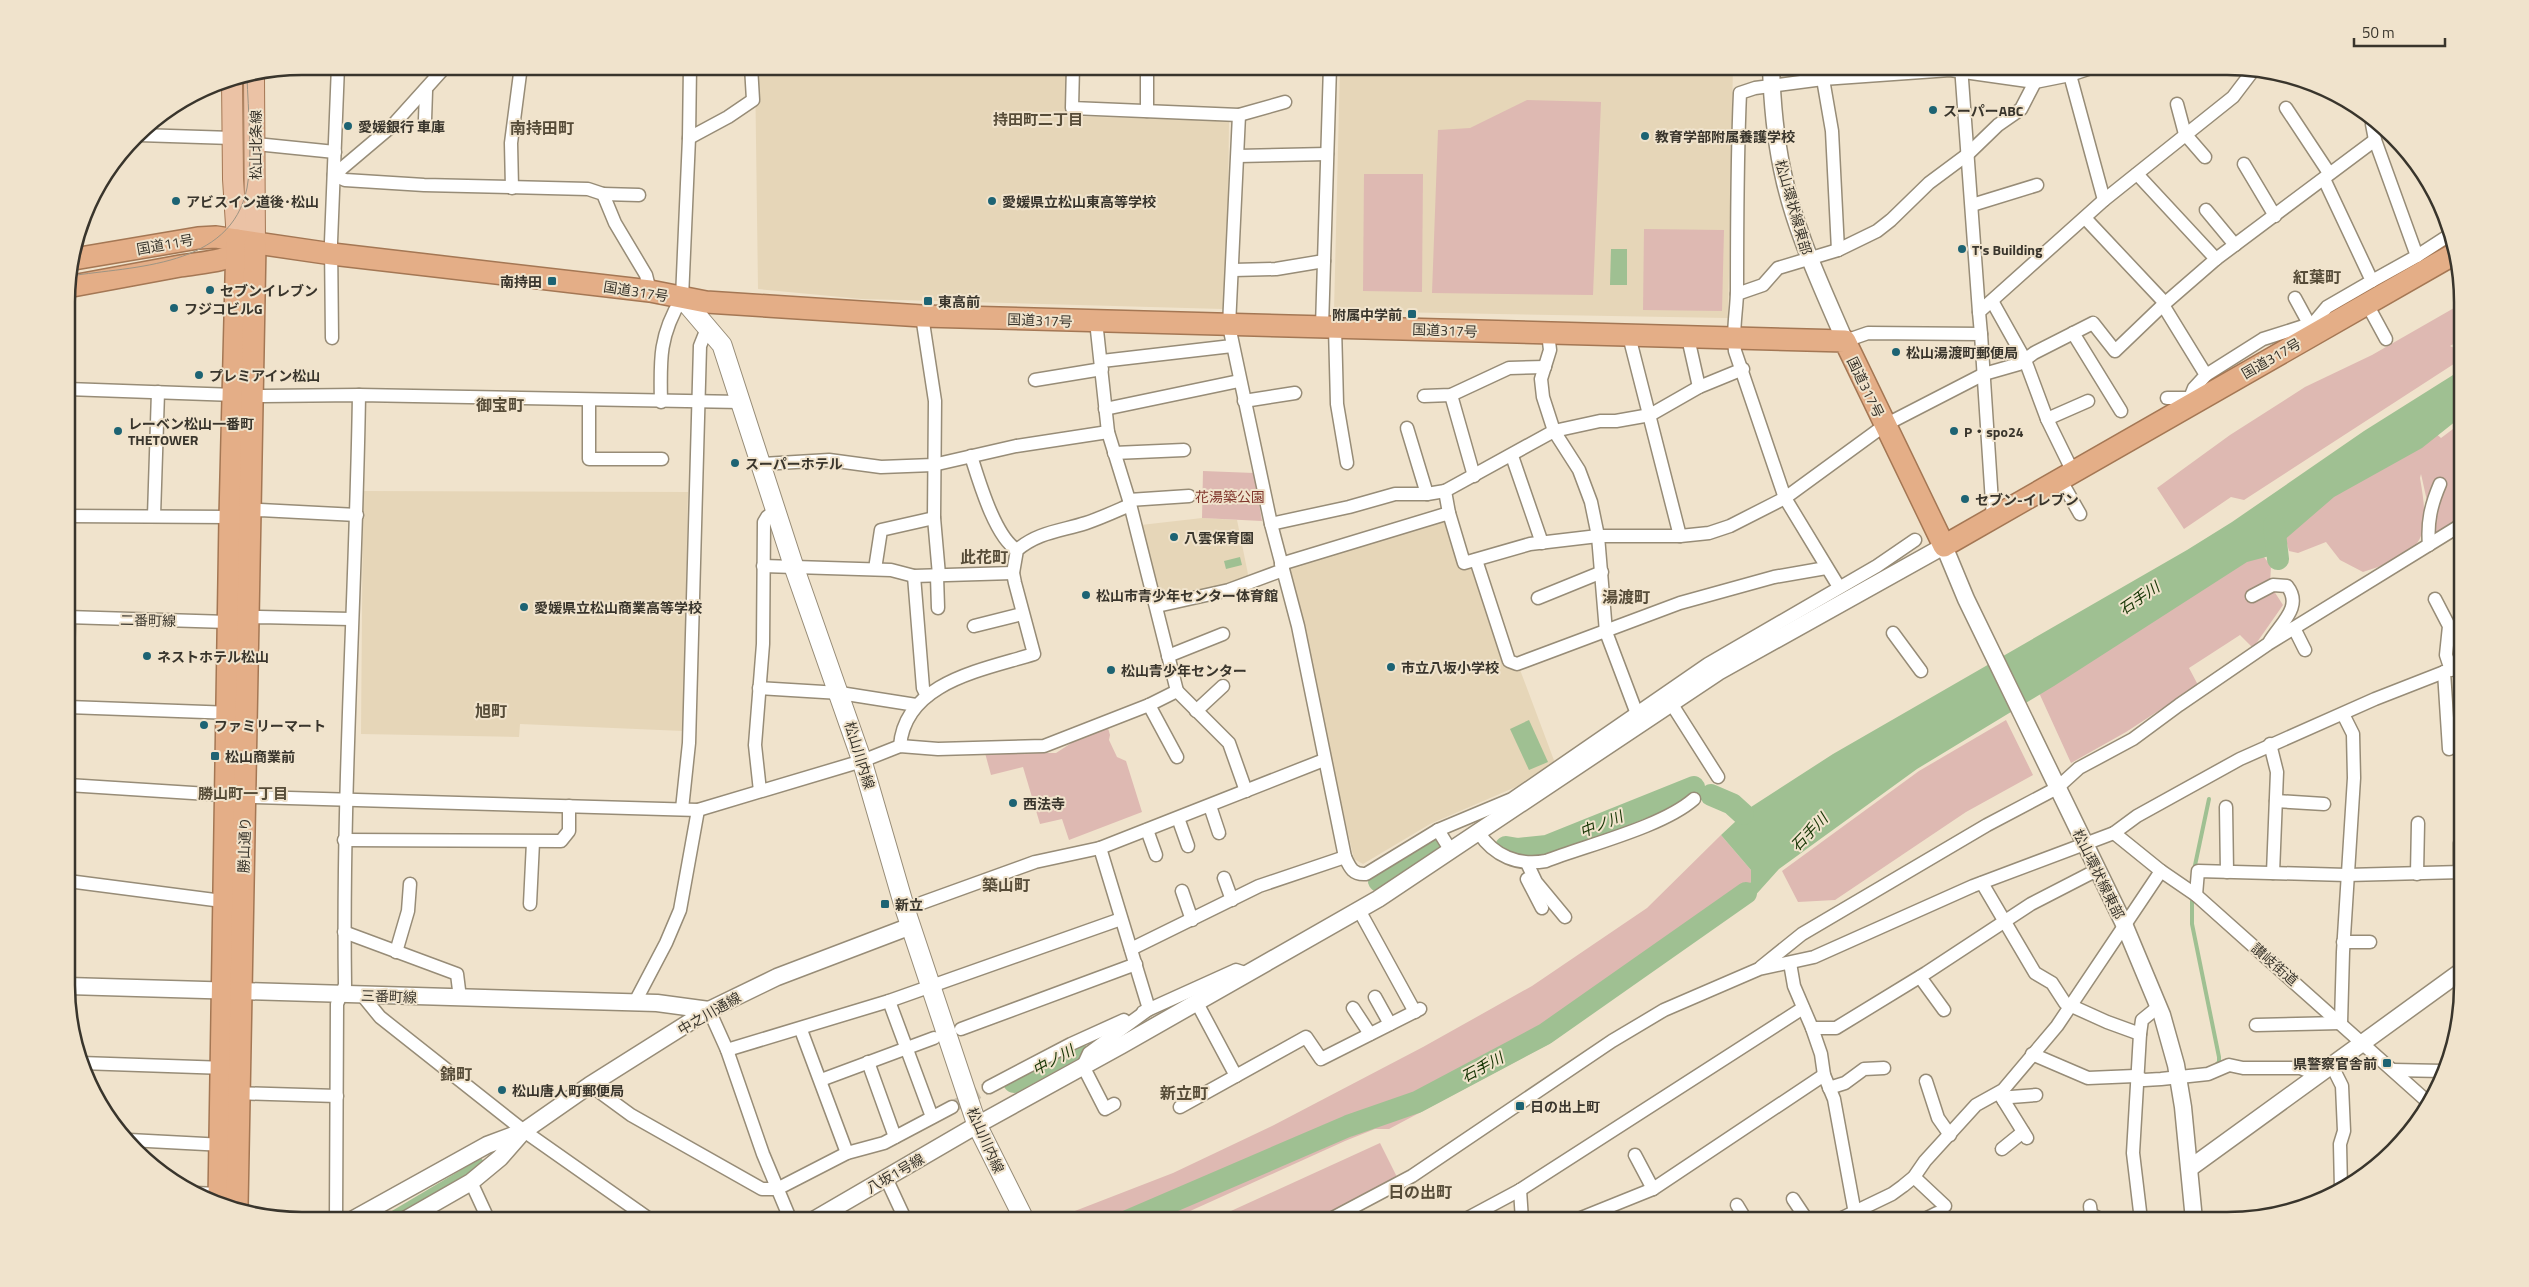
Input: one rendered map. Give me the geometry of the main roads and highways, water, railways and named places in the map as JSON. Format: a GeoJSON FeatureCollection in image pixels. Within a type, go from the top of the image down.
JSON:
{"type":"FeatureCollection","features":[{"type":"Feature","properties":{"kind":"highway","name":"国道11号"},"geometry":{"type":"LineString","coordinates":[[79,258],[198,238],[216,237],[242,247]]}},
{"type":"Feature","properties":{"kind":"highway","name":"国道317号"},"geometry":{"type":"LineString","coordinates":[[242,247],[332,254],[650,291],[706,302],[922,316],[1096,321],[1231,336],[1328,327],[1845,341],[1944,546],[2313,330],[2367,304],[2450,257]]}},
{"type":"Feature","properties":{"kind":"highway","name":"国道11号"},"geometry":{"type":"LineString","coordinates":[[76,284],[210,263],[242,247]]}},
{"type":"Feature","properties":{"kind":"highway","name":"勝山通り"},"geometry":{"type":"LineString","coordinates":[[237,1202],[230,1144],[233,902],[236,796],[248,713],[251,514],[244,394],[242,247]]}},
{"type":"Feature","properties":{"kind":"highway","name":"勝山通り"},"geometry":{"type":"LineString","coordinates":[[236,796],[226,712],[230,517],[244,394]]}},
{"type":"Feature","properties":{"kind":"highway","name":"勝山通り"},"geometry":{"type":"LineString","coordinates":[[219,1197],[230,1144]]}},
{"type":"Feature","properties":{"kind":"main road","name":"松山北条線"},"geometry":{"type":"LineString","coordinates":[[242,247],[256,144],[254,80]]}},
{"type":"Feature","properties":{"kind":"main road","name":"松山北条線"},"geometry":{"type":"LineString","coordinates":[[232,86],[232,138],[242,247]]}},
{"type":"Feature","properties":{"kind":"main road","name":"松山川内線"},"geometry":{"type":"LineString","coordinates":[[682,298],[708,326],[722,345],[794,567],[840,693],[908,917],[977,1125],[1020,1212]]}},
{"type":"Feature","properties":{"kind":"water"},"geometry":{"type":"Polygon","coordinates":[[[1611,249],[1627,249],[1627,285],[1610,285],[1611,249]]]}},
{"type":"Feature","properties":{"kind":"water"},"geometry":{"type":"Polygon","coordinates":[[[2454,374],[2454,423],[2422,448],[2334,497],[2282,542],[2281,553],[2247,562],[2054,686],[1917,769],[1779,869],[1752,899],[1721,909],[1751,882],[1751,870],[1721,835],[1751,807],[1833,754],[2187,550],[2232,522],[2364,431],[2454,374]]]}},
{"type":"Feature","properties":{"kind":"water"},"geometry":{"type":"Polygon","coordinates":[[[1240,557],[1242,565],[1226,569],[1224,561],[1240,557]]]}},
{"type":"Feature","properties":{"kind":"water"},"geometry":{"type":"Polygon","coordinates":[[[1529,720],[1548,762],[1529,770],[1510,729],[1529,720]]]}},
{"type":"Feature","properties":{"kind":"water"},"geometry":{"type":"Polygon","coordinates":[[[481,1158],[485,1163],[403,1212],[390,1212],[481,1158]]]}},
{"type":"Feature","properties":{"kind":"waterway"},"geometry":{"type":"LineString","coordinates":[[2274,525],[2278,559]]}},
{"type":"Feature","properties":{"kind":"waterway","name":"中ノ川"},"geometry":{"type":"LineString","coordinates":[[1506,847],[1518,849],[1547,846],[1694,787]]}},
{"type":"Feature","properties":{"kind":"waterway","name":"中ノ川"},"geometry":{"type":"LineString","coordinates":[[1711,795],[1732,804],[1743,814]]}},
{"type":"Feature","properties":{"kind":"waterway"},"geometry":{"type":"LineString","coordinates":[[2194,870],[2209,799]]}},
{"type":"Feature","properties":{"kind":"waterway","name":"中ノ川"},"geometry":{"type":"LineString","coordinates":[[1379,881],[1432,850]]}},
{"type":"Feature","properties":{"kind":"waterway","name":"石手川"},"geometry":{"type":"LineString","coordinates":[[1148,1212],[1348,1126],[1417,1102],[1545,1034],[1746,893]]}},
{"type":"Feature","properties":{"kind":"waterway"},"geometry":{"type":"LineString","coordinates":[[2192,901],[2192,924],[2219,1057],[2219,1062],[2216,1065]]}},
{"type":"Feature","properties":{"kind":"waterway","name":"中ノ川"},"geometry":{"type":"LineString","coordinates":[[1014,1082],[1075,1048]]}},
{"type":"Feature","properties":{"kind":"tunnel"},"geometry":{"type":"LineString","coordinates":[[952,1107],[989,1087]]}},
{"type":"Feature","properties":{"kind":"tram line"},"geometry":{"type":"LineString","coordinates":[[77,275],[150,265],[177,258],[201,248],[222,234],[237,214],[247,188],[249,176],[250,148],[247,82]]}},
{"type":"Feature","properties":{"kind":"place","name":"スーパーABC"},"geometry":{"type":"Point","coordinates":[1933,110]}},
{"type":"Feature","properties":{"kind":"place","name":"愛媛銀行 車庫"},"geometry":{"type":"Point","coordinates":[348,126]}},
{"type":"Feature","properties":{"kind":"place","name":"教育学部附属養護学校"},"geometry":{"type":"Point","coordinates":[1645,136]}},
{"type":"Feature","properties":{"kind":"place","name":"アビスイン道後･松山"},"geometry":{"type":"Point","coordinates":[176,201]}},
{"type":"Feature","properties":{"kind":"place","name":"愛媛県立松山東高等学校"},"geometry":{"type":"Point","coordinates":[992,201]}},
{"type":"Feature","properties":{"kind":"place","name":"T's Building"},"geometry":{"type":"Point","coordinates":[1962,249]}},
{"type":"Feature","properties":{"kind":"place","name":"南持田"},"geometry":{"type":"Point","coordinates":[552,281]}},
{"type":"Feature","properties":{"kind":"place","name":"セブンイレブン"},"geometry":{"type":"Point","coordinates":[210,290]}},
{"type":"Feature","properties":{"kind":"place","name":"東高前"},"geometry":{"type":"Point","coordinates":[928,301]}},
{"type":"Feature","properties":{"kind":"place","name":"フジコビルG"},"geometry":{"type":"Point","coordinates":[174,308]}},
{"type":"Feature","properties":{"kind":"place","name":"附属中学前"},"geometry":{"type":"Point","coordinates":[1412,314]}},
{"type":"Feature","properties":{"kind":"place","name":"松山湯渡町郵便局"},"geometry":{"type":"Point","coordinates":[1896,352]}},
{"type":"Feature","properties":{"kind":"place","name":"プレミアイン松山"},"geometry":{"type":"Point","coordinates":[199,375]}},
{"type":"Feature","properties":{"kind":"place","name":"レーベン松山一番町 THETOWER"},"geometry":{"type":"Point","coordinates":[118,431]}},
{"type":"Feature","properties":{"kind":"place","name":"P・spo24"},"geometry":{"type":"Point","coordinates":[1954,431]}},
{"type":"Feature","properties":{"kind":"place","name":"スーパーホテル"},"geometry":{"type":"Point","coordinates":[735,463]}},
{"type":"Feature","properties":{"kind":"place","name":"セブン-イレブン"},"geometry":{"type":"Point","coordinates":[1965,499]}},
{"type":"Feature","properties":{"kind":"place","name":"八雲保育園"},"geometry":{"type":"Point","coordinates":[1174,537]}},
{"type":"Feature","properties":{"kind":"place","name":"松山市青少年センター体育館"},"geometry":{"type":"Point","coordinates":[1086,595]}},
{"type":"Feature","properties":{"kind":"place","name":"愛媛県立松山商業高等学校"},"geometry":{"type":"Point","coordinates":[524,607]}},
{"type":"Feature","properties":{"kind":"place","name":"ネストホテル松山"},"geometry":{"type":"Point","coordinates":[147,656]}},
{"type":"Feature","properties":{"kind":"place","name":"市立八坂小学校"},"geometry":{"type":"Point","coordinates":[1391,667]}},
{"type":"Feature","properties":{"kind":"place","name":"松山青少年センター"},"geometry":{"type":"Point","coordinates":[1111,670]}},
{"type":"Feature","properties":{"kind":"place","name":"ファミリーマート"},"geometry":{"type":"Point","coordinates":[204,725]}},
{"type":"Feature","properties":{"kind":"place","name":"松山商業前"},"geometry":{"type":"Point","coordinates":[215,756]}},
{"type":"Feature","properties":{"kind":"place","name":"西法寺"},"geometry":{"type":"Point","coordinates":[1013,803]}},
{"type":"Feature","properties":{"kind":"place","name":"新立"},"geometry":{"type":"Point","coordinates":[885,904]}},
{"type":"Feature","properties":{"kind":"place","name":"県警察官舎前"},"geometry":{"type":"Point","coordinates":[2387,1063]}},
{"type":"Feature","properties":{"kind":"place","name":"松山唐人町郵便局"},"geometry":{"type":"Point","coordinates":[502,1090]}},
{"type":"Feature","properties":{"kind":"place","name":"日の出上町"},"geometry":{"type":"Point","coordinates":[1520,1106]}},
{"type":"Feature","properties":{"kind":"district","name":"持田町二丁目"},"geometry":{"type":"Point","coordinates":[1038,119]}},
{"type":"Feature","properties":{"kind":"district","name":"南持田町"},"geometry":{"type":"Point","coordinates":[542,128]}},
{"type":"Feature","properties":{"kind":"district","name":"紅葉町"},"geometry":{"type":"Point","coordinates":[2317,277]}},
{"type":"Feature","properties":{"kind":"district","name":"御宝町"},"geometry":{"type":"Point","coordinates":[500,405]}},
{"type":"Feature","properties":{"kind":"district","name":"此花町"},"geometry":{"type":"Point","coordinates":[984,557]}},
{"type":"Feature","properties":{"kind":"district","name":"湯渡町"},"geometry":{"type":"Point","coordinates":[1626,597]}},
{"type":"Feature","properties":{"kind":"district","name":"旭町"},"geometry":{"type":"Point","coordinates":[491,711]}},
{"type":"Feature","properties":{"kind":"district","name":"勝山町一丁目"},"geometry":{"type":"Point","coordinates":[243,793]}},
{"type":"Feature","properties":{"kind":"district","name":"築山町"},"geometry":{"type":"Point","coordinates":[1006,885]}},
{"type":"Feature","properties":{"kind":"district","name":"錦町"},"geometry":{"type":"Point","coordinates":[456,1074]}},
{"type":"Feature","properties":{"kind":"district","name":"新立町"},"geometry":{"type":"Point","coordinates":[1184,1093]}},
{"type":"Feature","properties":{"kind":"district","name":"日の出町"},"geometry":{"type":"Point","coordinates":[1420,1192]}},
{"type":"Feature","properties":{"kind":"park label","name":"花湯築公園"},"geometry":{"type":"Point","coordinates":[1230,496]}}]}
